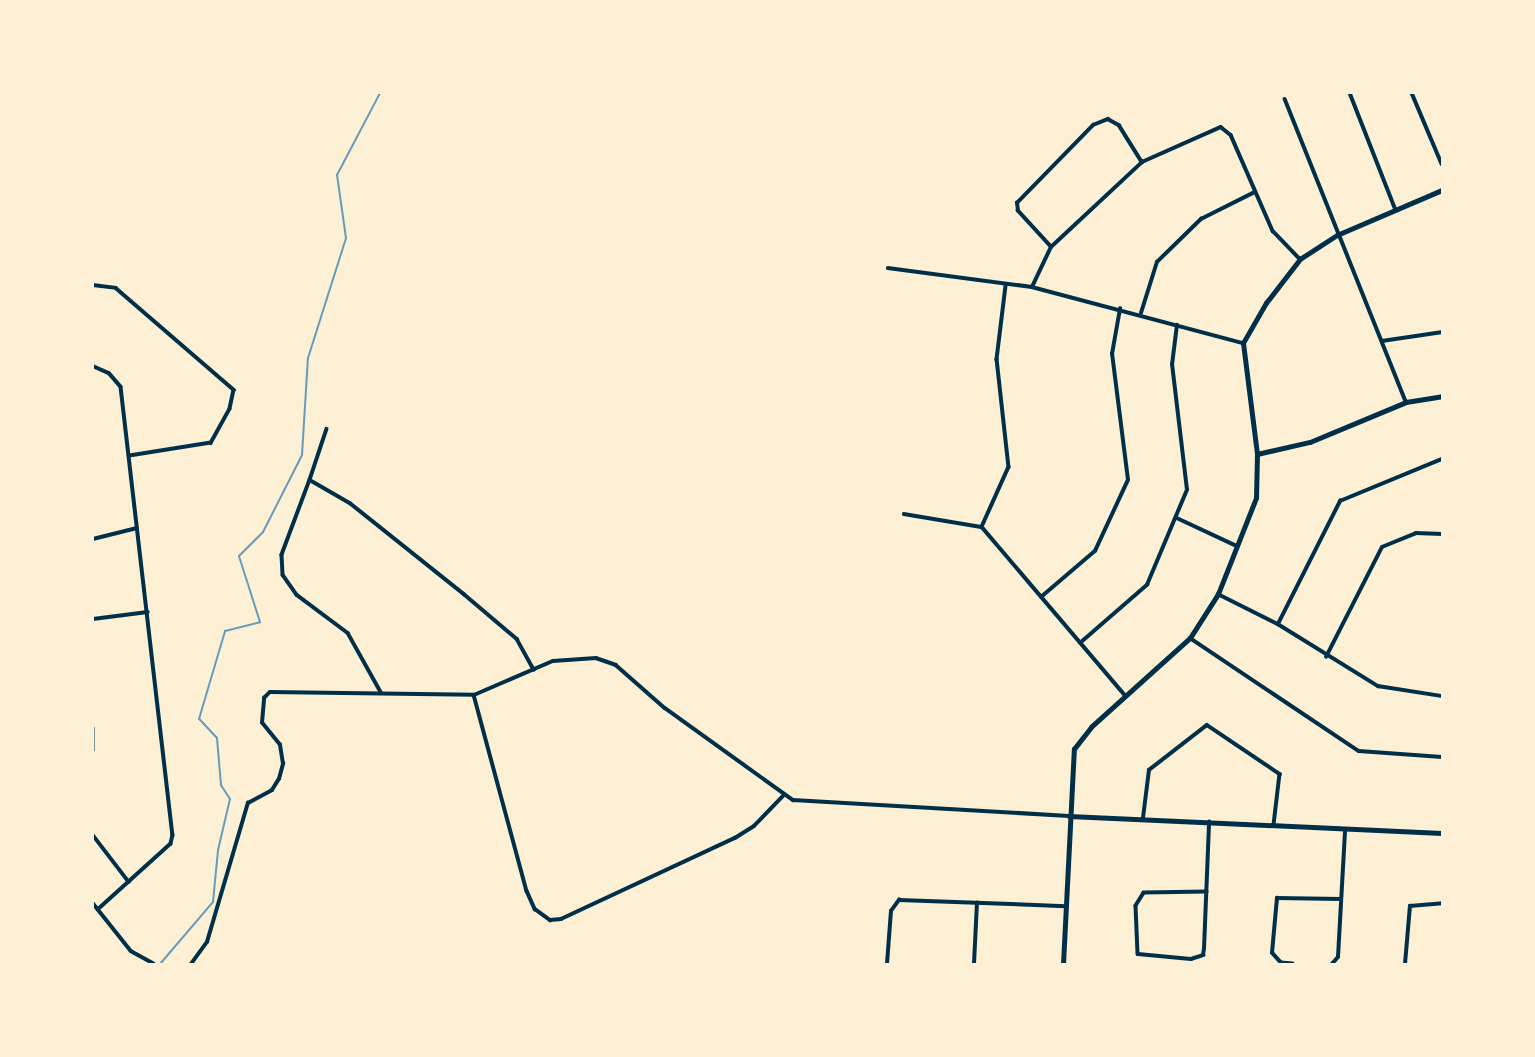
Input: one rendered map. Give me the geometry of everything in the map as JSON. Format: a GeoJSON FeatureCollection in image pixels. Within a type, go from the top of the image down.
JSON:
{"type":"FeatureCollection","features":[{"type":"Feature","properties":{"kind":"street"},"geometry":{"type":"LineString","coordinates":[[1350,93],[1395,208]]}},
{"type":"Feature","properties":{"kind":"street"},"geometry":{"type":"LineString","coordinates":[[1412,93],[1442,164]]}},
{"type":"Feature","properties":{"kind":"street"},"geometry":{"type":"LineString","coordinates":[[1285,99],[1337,235],[1406,402]]}},
{"type":"Feature","properties":{"kind":"street"},"geometry":{"type":"LineString","coordinates":[[1051,247],[1018,211],[1017,203],[1093,125],[1108,119],[1119,125],[1142,162]]}},
{"type":"Feature","properties":{"kind":"street"},"geometry":{"type":"LineString","coordinates":[[1032,287],[1051,247],[1142,162],[1222,127],[1231,135],[1273,231],[1300,259]]}},
{"type":"Feature","properties":{"kind":"street"},"geometry":{"type":"LineString","coordinates":[[1063,964],[1072,763],[1078,741],[1191,638],[1218,594],[1256,498],[1257,454],[1242,343],[1300,259],[1337,235],[1442,190]]}},
{"type":"Feature","properties":{"kind":"street"},"geometry":{"type":"LineString","coordinates":[[1141,313],[1157,262],[1201,219],[1255,192]]}},
{"type":"Feature","properties":{"kind":"street"},"geometry":{"type":"LineString","coordinates":[[888,268],[1006,286],[1032,287],[1141,313],[1242,343]]}},
{"type":"Feature","properties":{"kind":"street"},"geometry":{"type":"LineString","coordinates":[[93,285],[116,288],[234,390],[230,410],[211,443],[130,456]]}},
{"type":"Feature","properties":{"kind":"street"},"geometry":{"type":"LineString","coordinates":[[982,527],[1009,467],[997,359],[1006,286]]}},
{"type":"Feature","properties":{"kind":"street"},"geometry":{"type":"LineString","coordinates":[[1040,598],[1095,551],[1128,480],[1112,354],[1121,309]]}},
{"type":"Feature","properties":{"kind":"street"},"geometry":{"type":"LineString","coordinates":[[1080,643],[1147,585],[1177,518],[1188,482],[1172,365],[1178,325]]}},
{"type":"Feature","properties":{"kind":"street"},"geometry":{"type":"LineString","coordinates":[[1381,341],[1442,332]]}},
{"type":"Feature","properties":{"kind":"street"},"geometry":{"type":"LineString","coordinates":[[93,366],[109,373],[121,387],[173,835],[171,844],[98,910]]}},
{"type":"Feature","properties":{"kind":"street"},"geometry":{"type":"LineString","coordinates":[[1257,454],[1310,442],[1406,402],[1442,396]]}},
{"type":"Feature","properties":{"kind":"street"},"geometry":{"type":"LineString","coordinates":[[327,429],[282,555],[283,575],[297,595],[348,633],[381,692]]}},
{"type":"Feature","properties":{"kind":"street"},"geometry":{"type":"LineString","coordinates":[[1278,624],[1340,501],[1442,459]]}},
{"type":"Feature","properties":{"kind":"street"},"geometry":{"type":"LineString","coordinates":[[310,480],[351,503],[464,594],[517,639],[534,670]]}},
{"type":"Feature","properties":{"kind":"street"},"geometry":{"type":"LineString","coordinates":[[904,514],[982,527],[1126,696]]}},
{"type":"Feature","properties":{"kind":"street"},"geometry":{"type":"LineString","coordinates":[[1177,518],[1237,547]]}},
{"type":"Feature","properties":{"kind":"street"},"geometry":{"type":"LineString","coordinates":[[93,539],[137,528]]}},
{"type":"Feature","properties":{"kind":"street"},"geometry":{"type":"LineString","coordinates":[[1326,657],[1382,547],[1416,533],[1442,534]]}},
{"type":"Feature","properties":{"kind":"street"},"geometry":{"type":"LineString","coordinates":[[1218,594],[1278,624],[1326,657],[1378,686],[1442,696]]}},
{"type":"Feature","properties":{"kind":"street"},"geometry":{"type":"LineString","coordinates":[[93,619],[148,612]]}},
{"type":"Feature","properties":{"kind":"street"},"geometry":{"type":"LineString","coordinates":[[1191,638],[1359,751],[1442,757]]}},
{"type":"Feature","properties":{"kind":"street"},"geometry":{"type":"LineString","coordinates":[[191,964],[207,942],[248,803],[272,790],[279,779],[283,764],[280,745],[262,723],[264,698],[270,692],[474,695],[573,657],[616,665],[784,795],[804,803],[1442,833]]}},
{"type":"Feature","properties":{"kind":"street"},"geometry":{"type":"LineString","coordinates":[[474,695],[527,891],[535,909],[550,920],[561,919],[735,838],[754,826],[784,795]]}},
{"type":"Feature","properties":{"kind":"street"},"geometry":{"type":"LineString","coordinates":[[1143,818],[1149,770],[1206,725],[1280,774],[1275,825]]}},
{"type":"Feature","properties":{"kind":"street"},"geometry":{"type":"LineString","coordinates":[[93,728],[93,750]]}},
{"type":"Feature","properties":{"kind":"street"},"geometry":{"type":"LineString","coordinates":[[1207,892],[1144,893],[1136,906],[1138,954],[1191,959],[1203,955],[1207,892],[1209,822]]}},
{"type":"Feature","properties":{"kind":"street"},"geometry":{"type":"LineString","coordinates":[[1332,964],[1338,957],[1345,830]]}},
{"type":"Feature","properties":{"kind":"street"},"geometry":{"type":"LineString","coordinates":[[93,835],[129,882]]}},
{"type":"Feature","properties":{"kind":"street"},"geometry":{"type":"LineString","coordinates":[[1293,964],[1281,963],[1272,953],[1277,898],[1341,899]]}},
{"type":"Feature","properties":{"kind":"street"},"geometry":{"type":"LineString","coordinates":[[887,964],[894,902],[1066,905]]}},
{"type":"Feature","properties":{"kind":"street"},"geometry":{"type":"LineString","coordinates":[[93,903],[131,951],[154,964]]}},
{"type":"Feature","properties":{"kind":"street"},"geometry":{"type":"LineString","coordinates":[[974,964],[977,903]]}},
{"type":"Feature","properties":{"kind":"street"},"geometry":{"type":"LineString","coordinates":[[1405,964],[1410,905],[1442,903]]}},
{"type":"Feature","properties":{"kind":"waterway"},"geometry":{"type":"LineString","coordinates":[[160,964],[213,902],[218,850],[230,799],[221,785],[217,738],[199,719],[225,631],[260,622],[239,556],[263,532],[302,455],[308,358],[346,238],[337,175],[380,93]]}}]}
